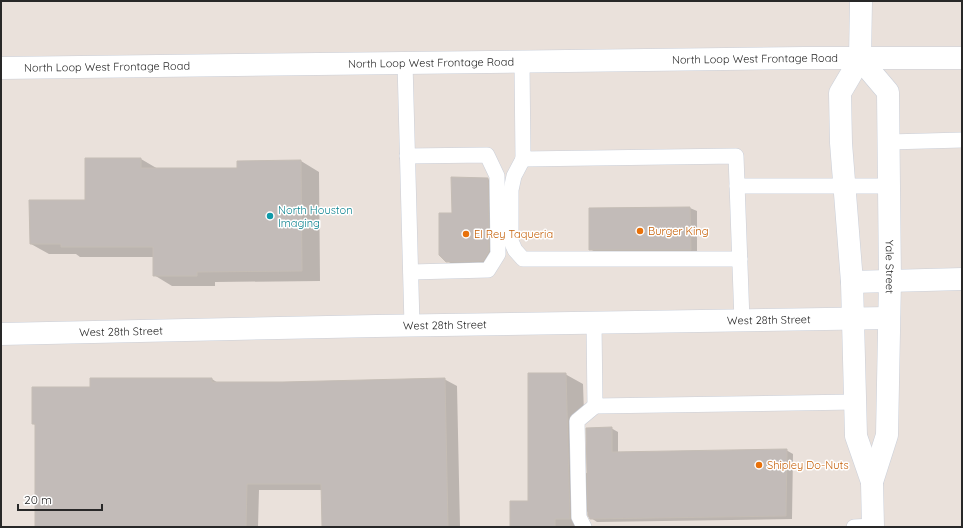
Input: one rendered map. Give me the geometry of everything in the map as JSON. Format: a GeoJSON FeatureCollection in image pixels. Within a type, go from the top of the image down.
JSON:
{"type":"FeatureCollection","features":[{"type":"Feature","properties":{"kind":"main road","name":"Yale Street"},"geometry":{"type":"LineString","coordinates":[[861,1],[860,59],[840,93],[844,185],[852,282],[856,436],[872,482]]}},
{"type":"Feature","properties":{"kind":"main road","name":"North Loop West Frontage Road"},"geometry":{"type":"LineString","coordinates":[[1,68],[522,63],[805,58],[962,58]]}},
{"type":"Feature","properties":{"kind":"main road","name":"Yale Street"},"geometry":{"type":"LineString","coordinates":[[860,59],[888,92],[889,142],[890,280],[887,435],[872,482],[867,527]]}},
{"type":"Feature","properties":{"kind":"main road"},"geometry":{"type":"LineString","coordinates":[[852,282],[962,279]]}},
{"type":"Feature","properties":{"kind":"main road","name":"West 28th Street"},"geometry":{"type":"LineString","coordinates":[[1,334],[412,325],[889,318]]}},
{"type":"Feature","properties":{"kind":"lane"},"geometry":{"type":"LineString","coordinates":[[522,63],[524,160],[514,176],[511,190],[511,242],[515,250],[524,259],[534,261],[740,259]]}},
{"type":"Feature","properties":{"kind":"lane"},"geometry":{"type":"LineString","coordinates":[[405,64],[412,325]]}},
{"type":"Feature","properties":{"kind":"lane"},"geometry":{"type":"LineString","coordinates":[[889,142],[962,140]]}},
{"type":"Feature","properties":{"kind":"lane"},"geometry":{"type":"LineString","coordinates":[[407,156],[487,155],[497,176],[498,254],[488,270],[410,272]]}},
{"type":"Feature","properties":{"kind":"lane"},"geometry":{"type":"LineString","coordinates":[[524,160],[736,156],[742,321]]}},
{"type":"Feature","properties":{"kind":"lane"},"geometry":{"type":"LineString","coordinates":[[737,186],[889,186]]}},
{"type":"Feature","properties":{"kind":"lane"},"geometry":{"type":"LineString","coordinates":[[594,323],[595,406]]}},
{"type":"Feature","properties":{"kind":"lane"},"geometry":{"type":"LineString","coordinates":[[584,527],[579,517],[577,421],[595,406],[855,402]]}},
{"type":"Feature","properties":{"kind":"building"},"geometry":{"type":"Polygon","coordinates":[[[85,158],[141,158],[141,168],[237,168],[237,161],[301,160],[302,271],[197,272],[197,276],[153,276],[153,247],[61,247],[61,244],[30,244],[29,200],[85,200],[85,158]]]}},
{"type":"Feature","properties":{"kind":"building","name":"El Rey Taqueria"},"geometry":{"type":"Polygon","coordinates":[[[451,177],[488,178],[489,251],[483,261],[446,262],[439,255],[439,213],[452,213],[451,177]]]}},
{"type":"Feature","properties":{"kind":"building","name":"Burger King"},"geometry":{"type":"Polygon","coordinates":[[[690,207],[691,250],[589,250],[589,208],[690,207]]]}},
{"type":"Feature","properties":{"kind":"building"},"geometry":{"type":"Polygon","coordinates":[[[528,373],[566,373],[570,519],[555,519],[555,527],[510,527],[510,501],[528,501],[528,373]]]}},
{"type":"Feature","properties":{"kind":"building"},"geometry":{"type":"Polygon","coordinates":[[[90,378],[212,378],[212,382],[283,382],[445,378],[448,527],[322,527],[321,484],[247,484],[246,527],[35,527],[35,424],[32,424],[32,387],[90,387],[90,378]]]}},
{"type":"Feature","properties":{"kind":"building"},"geometry":{"type":"Polygon","coordinates":[[[612,427],[612,452],[787,449],[786,516],[590,519],[588,515],[586,428],[612,427]]]}},
{"type":"Feature","properties":{"kind":"place","name":"North Houston Imaging"},"geometry":{"type":"Point","coordinates":[270,216]}},
{"type":"Feature","properties":{"kind":"place","name":"Burger King"},"geometry":{"type":"Point","coordinates":[640,231]}},
{"type":"Feature","properties":{"kind":"place","name":"El Rey Taqueria"},"geometry":{"type":"Point","coordinates":[466,234]}},
{"type":"Feature","properties":{"kind":"place","name":"Shipley Do-Nuts"},"geometry":{"type":"Point","coordinates":[759,465]}}]}
